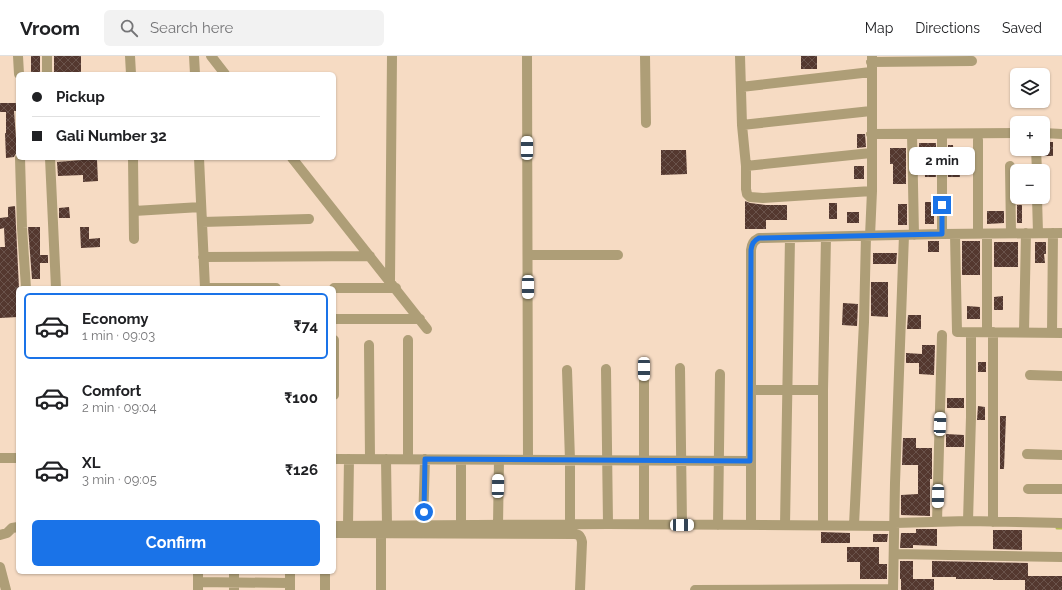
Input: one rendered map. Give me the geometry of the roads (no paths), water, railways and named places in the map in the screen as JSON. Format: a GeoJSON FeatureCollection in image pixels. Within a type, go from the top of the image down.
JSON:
{"type":"FeatureCollection","features":[{"type":"Feature","properties":{"kind":"street"},"geometry":{"type":"LineString","coordinates":[[18,56],[19,72]]}},
{"type":"Feature","properties":{"kind":"street"},"geometry":{"type":"LineString","coordinates":[[47,56],[47,72]]}},
{"type":"Feature","properties":{"kind":"street"},"geometry":{"type":"LineString","coordinates":[[130,56],[131,72]]}},
{"type":"Feature","properties":{"kind":"street"},"geometry":{"type":"LineString","coordinates":[[194,56],[195,72]]}},
{"type":"Feature","properties":{"kind":"street"},"geometry":{"type":"LineString","coordinates":[[211,56],[223,72]]}},
{"type":"Feature","properties":{"kind":"street"},"geometry":{"type":"LineString","coordinates":[[392,56],[393,285]]}},
{"type":"Feature","properties":{"kind":"street"},"geometry":{"type":"LineString","coordinates":[[527,56],[528,460]]}},
{"type":"Feature","properties":{"kind":"street"},"geometry":{"type":"LineString","coordinates":[[645,56],[646,123]]}},
{"type":"Feature","properties":{"kind":"street"},"geometry":{"type":"LineString","coordinates":[[740,56],[740,87],[747,194],[750,197],[762,198],[872,191]]}},
{"type":"Feature","properties":{"kind":"street"},"geometry":{"type":"LineString","coordinates":[[740,87],[871,63],[972,61]]}},
{"type":"Feature","properties":{"kind":"street"},"geometry":{"type":"LineString","coordinates":[[854,525],[868,236],[872,191],[871,63]]}},
{"type":"Feature","properties":{"kind":"street"},"geometry":{"type":"LineString","coordinates":[[742,125],[871,112]]}},
{"type":"Feature","properties":{"kind":"street"},"geometry":{"type":"LineString","coordinates":[[871,134],[1010,133]]}},
{"type":"Feature","properties":{"kind":"street"},"geometry":{"type":"LineString","coordinates":[[695,590],[893,589],[894,524],[909,235],[912,134]]}},
{"type":"Feature","properties":{"kind":"street"},"geometry":{"type":"LineString","coordinates":[[942,134],[942,234]]}},
{"type":"Feature","properties":{"kind":"street"},"geometry":{"type":"LineString","coordinates":[[1050,134],[1062,134]]}},
{"type":"Feature","properties":{"kind":"street"},"geometry":{"type":"LineString","coordinates":[[978,140],[990,332],[993,522]]}},
{"type":"Feature","properties":{"kind":"street"},"geometry":{"type":"LineString","coordinates":[[746,166],[871,153]]}},
{"type":"Feature","properties":{"kind":"street"},"geometry":{"type":"LineString","coordinates":[[20,160],[26,286]]}},
{"type":"Feature","properties":{"kind":"street"},"geometry":{"type":"LineString","coordinates":[[50,160],[56,286]]}},
{"type":"Feature","properties":{"kind":"street"},"geometry":{"type":"LineString","coordinates":[[133,160],[134,239]]}},
{"type":"Feature","properties":{"kind":"street"},"geometry":{"type":"LineString","coordinates":[[199,160],[205,286]]}},
{"type":"Feature","properties":{"kind":"street"},"geometry":{"type":"LineString","coordinates":[[294,160],[427,329]]}},
{"type":"Feature","properties":{"kind":"street"},"geometry":{"type":"LineString","coordinates":[[1011,204],[1011,233]]}},
{"type":"Feature","properties":{"kind":"street"},"geometry":{"type":"LineString","coordinates":[[1037,204],[1038,233]]}},
{"type":"Feature","properties":{"kind":"street"},"geometry":{"type":"LineString","coordinates":[[134,211],[201,207]]}},
{"type":"Feature","properties":{"kind":"street"},"geometry":{"type":"LineString","coordinates":[[202,222],[309,219]]}},
{"type":"Feature","properties":{"kind":"street"},"geometry":{"type":"LineString","coordinates":[[1026,233],[1027,332]]}},
{"type":"Feature","properties":{"kind":"street"},"geometry":{"type":"LineString","coordinates":[[751,525],[750,461],[752,243],[759,238],[942,234],[1057,233],[1057,333],[957,332],[955,234]]}},
{"type":"Feature","properties":{"kind":"street"},"geometry":{"type":"LineString","coordinates":[[823,525],[823,390],[826,237]]}},
{"type":"Feature","properties":{"kind":"street"},"geometry":{"type":"LineString","coordinates":[[785,525],[790,238]]}},
{"type":"Feature","properties":{"kind":"street"},"geometry":{"type":"LineString","coordinates":[[528,255],[618,255]]}},
{"type":"Feature","properties":{"kind":"street"},"geometry":{"type":"LineString","coordinates":[[203,257],[370,256]]}},
{"type":"Feature","properties":{"kind":"street"},"geometry":{"type":"LineString","coordinates":[[336,288],[393,285]]}},
{"type":"Feature","properties":{"kind":"street"},"geometry":{"type":"LineString","coordinates":[[336,319],[420,319]]}},
{"type":"Feature","properties":{"kind":"street"},"geometry":{"type":"LineString","coordinates":[[968,522],[971,417],[971,332]]}},
{"type":"Feature","properties":{"kind":"street"},"geometry":{"type":"LineString","coordinates":[[937,522],[942,335]]}},
{"type":"Feature","properties":{"kind":"street"},"geometry":{"type":"LineString","coordinates":[[408,340],[408,459]]}},
{"type":"Feature","properties":{"kind":"street"},"geometry":{"type":"LineString","coordinates":[[369,345],[370,459]]}},
{"type":"Feature","properties":{"kind":"street"},"geometry":{"type":"LineString","coordinates":[[680,368],[682,525]]}},
{"type":"Feature","properties":{"kind":"street"},"geometry":{"type":"LineString","coordinates":[[606,369],[608,524]]}},
{"type":"Feature","properties":{"kind":"street"},"geometry":{"type":"LineString","coordinates":[[644,369],[644,524]]}},
{"type":"Feature","properties":{"kind":"street"},"geometry":{"type":"LineString","coordinates":[[567,370],[570,460],[570,524]]}},
{"type":"Feature","properties":{"kind":"street"},"geometry":{"type":"LineString","coordinates":[[718,525],[720,374]]}},
{"type":"Feature","properties":{"kind":"street"},"geometry":{"type":"LineString","coordinates":[[1030,375],[1062,376]]}},
{"type":"Feature","properties":{"kind":"street"},"geometry":{"type":"LineString","coordinates":[[751,390],[823,390]]}},
{"type":"Feature","properties":{"kind":"street"},"geometry":{"type":"LineString","coordinates":[[1027,454],[1062,455]]}},
{"type":"Feature","properties":{"kind":"street"},"geometry":{"type":"LineString","coordinates":[[0,458],[16,458]]}},
{"type":"Feature","properties":{"kind":"street"},"geometry":{"type":"LineString","coordinates":[[336,459],[750,461]]}},
{"type":"Feature","properties":{"kind":"street"},"geometry":{"type":"LineString","coordinates":[[348,525],[349,459]]}},
{"type":"Feature","properties":{"kind":"street"},"geometry":{"type":"LineString","coordinates":[[381,590],[386,459]]}},
{"type":"Feature","properties":{"kind":"street"},"geometry":{"type":"LineString","coordinates":[[424,525],[425,459]]}},
{"type":"Feature","properties":{"kind":"street"},"geometry":{"type":"LineString","coordinates":[[461,460],[461,525]]}},
{"type":"Feature","properties":{"kind":"street"},"geometry":{"type":"LineString","coordinates":[[498,525],[499,460]]}},
{"type":"Feature","properties":{"kind":"street"},"geometry":{"type":"LineString","coordinates":[[1028,489],[1062,490]]}},
{"type":"Feature","properties":{"kind":"street"},"geometry":{"type":"LineString","coordinates":[[336,533],[424,525],[854,525],[937,522],[1062,523]]}},
{"type":"Feature","properties":{"kind":"street"},"geometry":{"type":"LineString","coordinates":[[336,526],[348,525],[384,529],[579,534],[582,542],[580,590]]}},
{"type":"Feature","properties":{"kind":"street"},"geometry":{"type":"LineString","coordinates":[[4,534],[12,528],[16,527]]}},
{"type":"Feature","properties":{"kind":"street"},"geometry":{"type":"LineString","coordinates":[[4,534],[16,534]]}},
{"type":"Feature","properties":{"kind":"street"},"geometry":{"type":"LineString","coordinates":[[894,554],[1062,557]]}},
{"type":"Feature","properties":{"kind":"street"},"geometry":{"type":"LineString","coordinates":[[0,567],[6,590]]}},
{"type":"Feature","properties":{"kind":"street"},"geometry":{"type":"LineString","coordinates":[[198,581],[234,581],[290,586],[290,574]]}},
{"type":"Feature","properties":{"kind":"street"},"geometry":{"type":"LineString","coordinates":[[325,574],[325,590]]}},
{"type":"Feature","properties":{"kind":"waterway"},"geometry":{"type":"LineString","coordinates":[[1057,528],[1062,528]]}}]}
